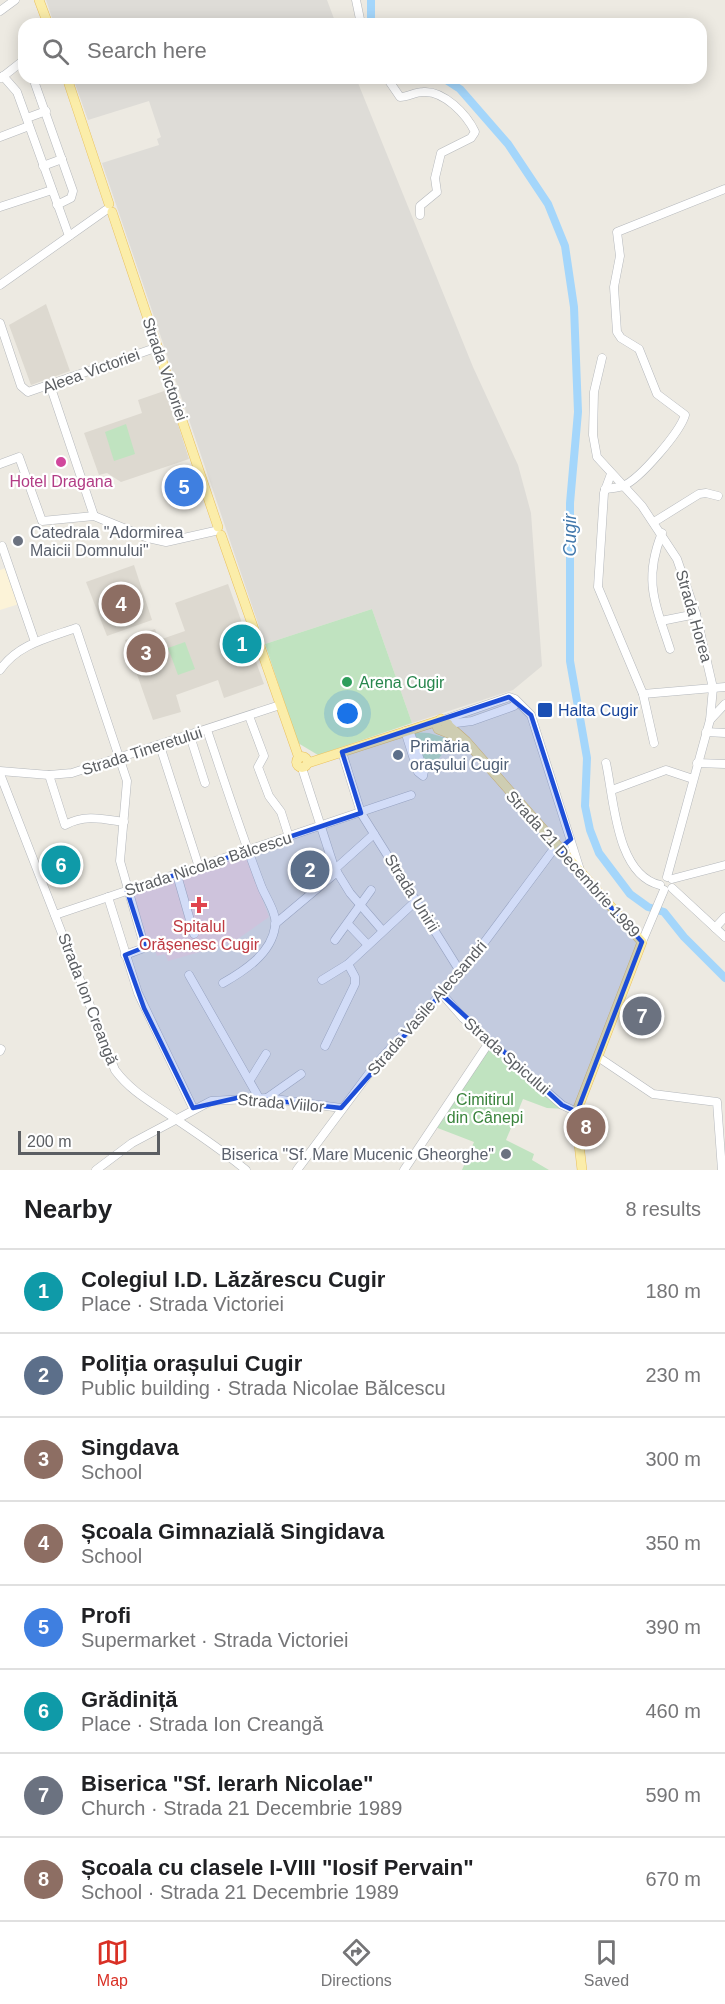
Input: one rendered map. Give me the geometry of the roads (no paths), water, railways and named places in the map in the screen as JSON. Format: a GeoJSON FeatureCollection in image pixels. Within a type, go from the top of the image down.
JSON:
{"type":"FeatureCollection","features":[{"type":"Feature","properties":{"kind":"main road"},"geometry":{"type":"LineString","coordinates":[[39,0],[46,18]]}},
{"type":"Feature","properties":{"kind":"main road","name":"Strada Victoriei"},"geometry":{"type":"LineString","coordinates":[[69,84],[218,531],[303,763]]}},
{"type":"Feature","properties":{"kind":"main road"},"geometry":{"type":"LineString","coordinates":[[303,763],[410,729],[443,725]]}},
{"type":"Feature","properties":{"kind":"main road","name":"Strada 21 Decembrie 1989"},"geometry":{"type":"LineString","coordinates":[[443,725],[464,739],[642,942],[577,1112],[582,1170]]}},
{"type":"Feature","properties":{"kind":"street"},"geometry":{"type":"LineString","coordinates":[[0,11],[15,0]]}},
{"type":"Feature","properties":{"kind":"street"},"geometry":{"type":"LineString","coordinates":[[356,0],[360,18]]}},
{"type":"Feature","properties":{"kind":"street"},"geometry":{"type":"LineString","coordinates":[[18,65],[2,78],[17,92],[69,236]]}},
{"type":"Feature","properties":{"kind":"street"},"geometry":{"type":"LineString","coordinates":[[35,84],[73,195],[57,205]]}},
{"type":"Feature","properties":{"kind":"street"},"geometry":{"type":"LineString","coordinates":[[391,84],[400,97],[427,92],[449,101],[475,132],[471,138],[441,153],[440,168],[435,178],[437,192],[420,206],[420,215]]}},
{"type":"Feature","properties":{"kind":"street"},"geometry":{"type":"LineString","coordinates":[[0,137],[46,111]]}},
{"type":"Feature","properties":{"kind":"street"},"geometry":{"type":"LineString","coordinates":[[43,166],[62,159]]}},
{"type":"Feature","properties":{"kind":"street"},"geometry":{"type":"LineString","coordinates":[[605,489],[623,486],[661,449],[685,415],[657,394],[639,350],[621,338],[614,321],[614,287],[620,256],[617,232],[725,189]]}},
{"type":"Feature","properties":{"kind":"street"},"geometry":{"type":"LineString","coordinates":[[0,207],[52,190]]}},
{"type":"Feature","properties":{"kind":"street"},"geometry":{"type":"LineString","coordinates":[[0,275],[2,284],[109,208]]}},
{"type":"Feature","properties":{"kind":"street","name":"Aleea Victoriei"},"geometry":{"type":"LineString","coordinates":[[0,322],[23,390],[32,392],[158,347]]}},
{"type":"Feature","properties":{"kind":"street","name":"Strada Horea"},"geometry":{"type":"LineString","coordinates":[[602,358],[594,392],[593,435],[597,457],[654,522],[677,559],[696,614],[713,688],[710,720]]}},
{"type":"Feature","properties":{"kind":"street"},"geometry":{"type":"LineString","coordinates":[[50,385],[94,516]]}},
{"type":"Feature","properties":{"kind":"street"},"geometry":{"type":"LineString","coordinates":[[0,464],[19,457],[42,521],[94,516],[148,538],[166,542],[181,541],[218,531]]}},
{"type":"Feature","properties":{"kind":"street"},"geometry":{"type":"LineString","coordinates":[[611,474],[605,489],[598,587],[644,694],[654,743]]}},
{"type":"Feature","properties":{"kind":"street"},"geometry":{"type":"LineString","coordinates":[[654,522],[699,494],[718,496]]}},
{"type":"Feature","properties":{"kind":"street"},"geometry":{"type":"LineString","coordinates":[[662,533],[651,569],[661,621],[670,649]]}},
{"type":"Feature","properties":{"kind":"street"},"geometry":{"type":"LineString","coordinates":[[0,547],[2,546],[35,642]]}},
{"type":"Feature","properties":{"kind":"street"},"geometry":{"type":"LineString","coordinates":[[661,621],[696,614]]}},
{"type":"Feature","properties":{"kind":"street"},"geometry":{"type":"LineString","coordinates":[[0,670],[16,652],[35,642],[76,628],[128,785],[120,861],[144,948],[125,955]]}},
{"type":"Feature","properties":{"kind":"street"},"geometry":{"type":"LineString","coordinates":[[644,694],[725,687]]}},
{"type":"Feature","properties":{"kind":"street"},"geometry":{"type":"LineString","coordinates":[[443,725],[472,721],[514,706],[516,701],[530,712],[580,872]]}},
{"type":"Feature","properties":{"kind":"street"},"geometry":{"type":"LineString","coordinates":[[642,942],[666,886],[710,720],[725,704]]}},
{"type":"Feature","properties":{"kind":"street","name":"Strada Tineretului"},"geometry":{"type":"LineString","coordinates":[[0,772],[49,775],[72,773],[280,705]]}},
{"type":"Feature","properties":{"kind":"street"},"geometry":{"type":"LineString","coordinates":[[249,716],[264,756],[258,767],[269,796],[282,812],[290,837]]}},
{"type":"Feature","properties":{"kind":"street"},"geometry":{"type":"LineString","coordinates":[[410,729],[421,771]]}},
{"type":"Feature","properties":{"kind":"street"},"geometry":{"type":"LineString","coordinates":[[207,730],[275,922]]}},
{"type":"Feature","properties":{"kind":"street"},"geometry":{"type":"LineString","coordinates":[[706,732],[725,734]]}},
{"type":"Feature","properties":{"kind":"street"},"geometry":{"type":"LineString","coordinates":[[190,736],[206,783]]}},
{"type":"Feature","properties":{"kind":"street"},"geometry":{"type":"LineString","coordinates":[[160,746],[199,867]]}},
{"type":"Feature","properties":{"kind":"street","name":"Strada Unirii"},"geometry":{"type":"LineString","coordinates":[[342,752],[361,813],[461,973]]}},
{"type":"Feature","properties":{"kind":"street","name":"Strada Victoriei"},"geometry":{"type":"LineString","coordinates":[[303,763],[336,871],[360,905],[382,930]]}},
{"type":"Feature","properties":{"kind":"street"},"geometry":{"type":"LineString","coordinates":[[606,763],[620,831],[629,859],[644,878],[666,886],[725,937]]}},
{"type":"Feature","properties":{"kind":"street"},"geometry":{"type":"LineString","coordinates":[[697,763],[725,764]]}},
{"type":"Feature","properties":{"kind":"street"},"geometry":{"type":"LineString","coordinates":[[612,790],[666,770],[693,779]]}},
{"type":"Feature","properties":{"kind":"street","name":"Strada Ion Creangă"},"geometry":{"type":"LineString","coordinates":[[0,772],[115,1070],[139,1095],[176,1118],[246,1170]]}},
{"type":"Feature","properties":{"kind":"street"},"geometry":{"type":"LineString","coordinates":[[49,775],[65,825],[78,818],[90,817],[124,822]]}},
{"type":"Feature","properties":{"kind":"street","name":"Strada Nicolae Bălcescu"},"geometry":{"type":"LineString","coordinates":[[55,915],[411,795]]}},
{"type":"Feature","properties":{"kind":"street"},"geometry":{"type":"LineString","coordinates":[[223,983],[249,969],[270,939],[275,922],[336,871],[374,834]]}},
{"type":"Feature","properties":{"kind":"street","name":"Strada Vasile Alecsandri"},"geometry":{"type":"LineString","coordinates":[[297,1170],[342,1107],[382,1057],[461,973],[557,847],[571,839]]}},
{"type":"Feature","properties":{"kind":"street"},"geometry":{"type":"LineString","coordinates":[[666,886],[725,865]]}},
{"type":"Feature","properties":{"kind":"street"},"geometry":{"type":"LineString","coordinates":[[177,875],[194,934]]}},
{"type":"Feature","properties":{"kind":"street"},"geometry":{"type":"LineString","coordinates":[[335,940],[371,890]]}},
{"type":"Feature","properties":{"kind":"street"},"geometry":{"type":"LineString","coordinates":[[108,897],[141,1001],[193,1108]]}},
{"type":"Feature","properties":{"kind":"street"},"geometry":{"type":"LineString","coordinates":[[322,980],[348,964],[382,930],[417,900]]}},
{"type":"Feature","properties":{"kind":"street"},"geometry":{"type":"LineString","coordinates":[[715,928],[725,917]]}},
{"type":"Feature","properties":{"kind":"street"},"geometry":{"type":"LineString","coordinates":[[348,924],[367,945]]}},
{"type":"Feature","properties":{"kind":"street"},"geometry":{"type":"LineString","coordinates":[[325,1047],[355,984],[355,977],[348,964]]}},
{"type":"Feature","properties":{"kind":"street"},"geometry":{"type":"LineString","coordinates":[[189,975],[250,1080],[263,1098],[301,1074]]}},
{"type":"Feature","properties":{"kind":"street","name":"Strada Spicului"},"geometry":{"type":"LineString","coordinates":[[442,994],[463,1018],[562,1105],[577,1112]]}},
{"type":"Feature","properties":{"kind":"street"},"geometry":{"type":"LineString","coordinates":[[404,1170],[490,1041]]}},
{"type":"Feature","properties":{"kind":"street"},"geometry":{"type":"LineString","coordinates":[[250,1080],[266,1054]]}},
{"type":"Feature","properties":{"kind":"street"},"geometry":{"type":"LineString","coordinates":[[598,1057],[652,1094],[717,1102],[722,1170]]}},
{"type":"Feature","properties":{"kind":"street","name":"Strada Viilor"},"geometry":{"type":"LineString","coordinates":[[96,1170],[132,1143],[193,1108],[219,1099],[263,1098],[342,1107]]}},
{"type":"Feature","properties":{"kind":"waterway","name":"Cugir"},"geometry":{"type":"LineString","coordinates":[[371,0],[371,18]]}},
{"type":"Feature","properties":{"kind":"waterway","name":"Cugir"},"geometry":{"type":"LineString","coordinates":[[452,84],[460,89],[508,144],[548,204],[565,246],[574,307],[578,412],[570,503],[570,661],[587,758],[585,806],[590,830],[599,853],[630,894],[648,907],[664,912],[684,937],[725,978]]}},
{"type":"Feature","properties":{"kind":"place","name":"Hotel Dragana"},"geometry":{"type":"Point","coordinates":[61,462]}},
{"type":"Feature","properties":{"kind":"place","name":"Profi"},"geometry":{"type":"Point","coordinates":[184,487]}},
{"type":"Feature","properties":{"kind":"place","name":"Catedrala \"Adormirea Maicii Domnului\""},"geometry":{"type":"Point","coordinates":[18,541]}},
{"type":"Feature","properties":{"kind":"place","name":"Școala Gimnazială Singidava"},"geometry":{"type":"Point","coordinates":[121,604]}},
{"type":"Feature","properties":{"kind":"place","name":"Colegiul I.D. Lăzărescu Cugir"},"geometry":{"type":"Point","coordinates":[242,644]}},
{"type":"Feature","properties":{"kind":"place","name":"Singdava"},"geometry":{"type":"Point","coordinates":[146,653]}},
{"type":"Feature","properties":{"kind":"place","name":"Arena Cugir"},"geometry":{"type":"Point","coordinates":[347,682]}},
{"type":"Feature","properties":{"kind":"place","name":"Halta Cugir"},"geometry":{"type":"Point","coordinates":[545,710]}},
{"type":"Feature","properties":{"kind":"place","name":"Primăria orașului Cugir"},"geometry":{"type":"Point","coordinates":[398,755]}},
{"type":"Feature","properties":{"kind":"place","name":"Grădiniță"},"geometry":{"type":"Point","coordinates":[61,865]}},
{"type":"Feature","properties":{"kind":"place","name":"Poliția orașului Cugir"},"geometry":{"type":"Point","coordinates":[310,870]}},
{"type":"Feature","properties":{"kind":"place","name":"Spitalul Orășenesc Cugir"},"geometry":{"type":"Point","coordinates":[199,905]}},
{"type":"Feature","properties":{"kind":"place","name":"Biserica \"Sf. Ierarh Nicolae\""},"geometry":{"type":"Point","coordinates":[642,1016]}},
{"type":"Feature","properties":{"kind":"place","name":"Școala cu clasele I-VIII \"Iosif Pervain\""},"geometry":{"type":"Point","coordinates":[586,1127]}},
{"type":"Feature","properties":{"kind":"place","name":"Biserica \"Sf. Mare Mucenic Gheorghe\""},"geometry":{"type":"Point","coordinates":[506,1154]}},
{"type":"Feature","properties":{"kind":"park label","name":"Cimitirul din Cânepi"},"geometry":{"type":"Point","coordinates":[485,1108]}}]}
